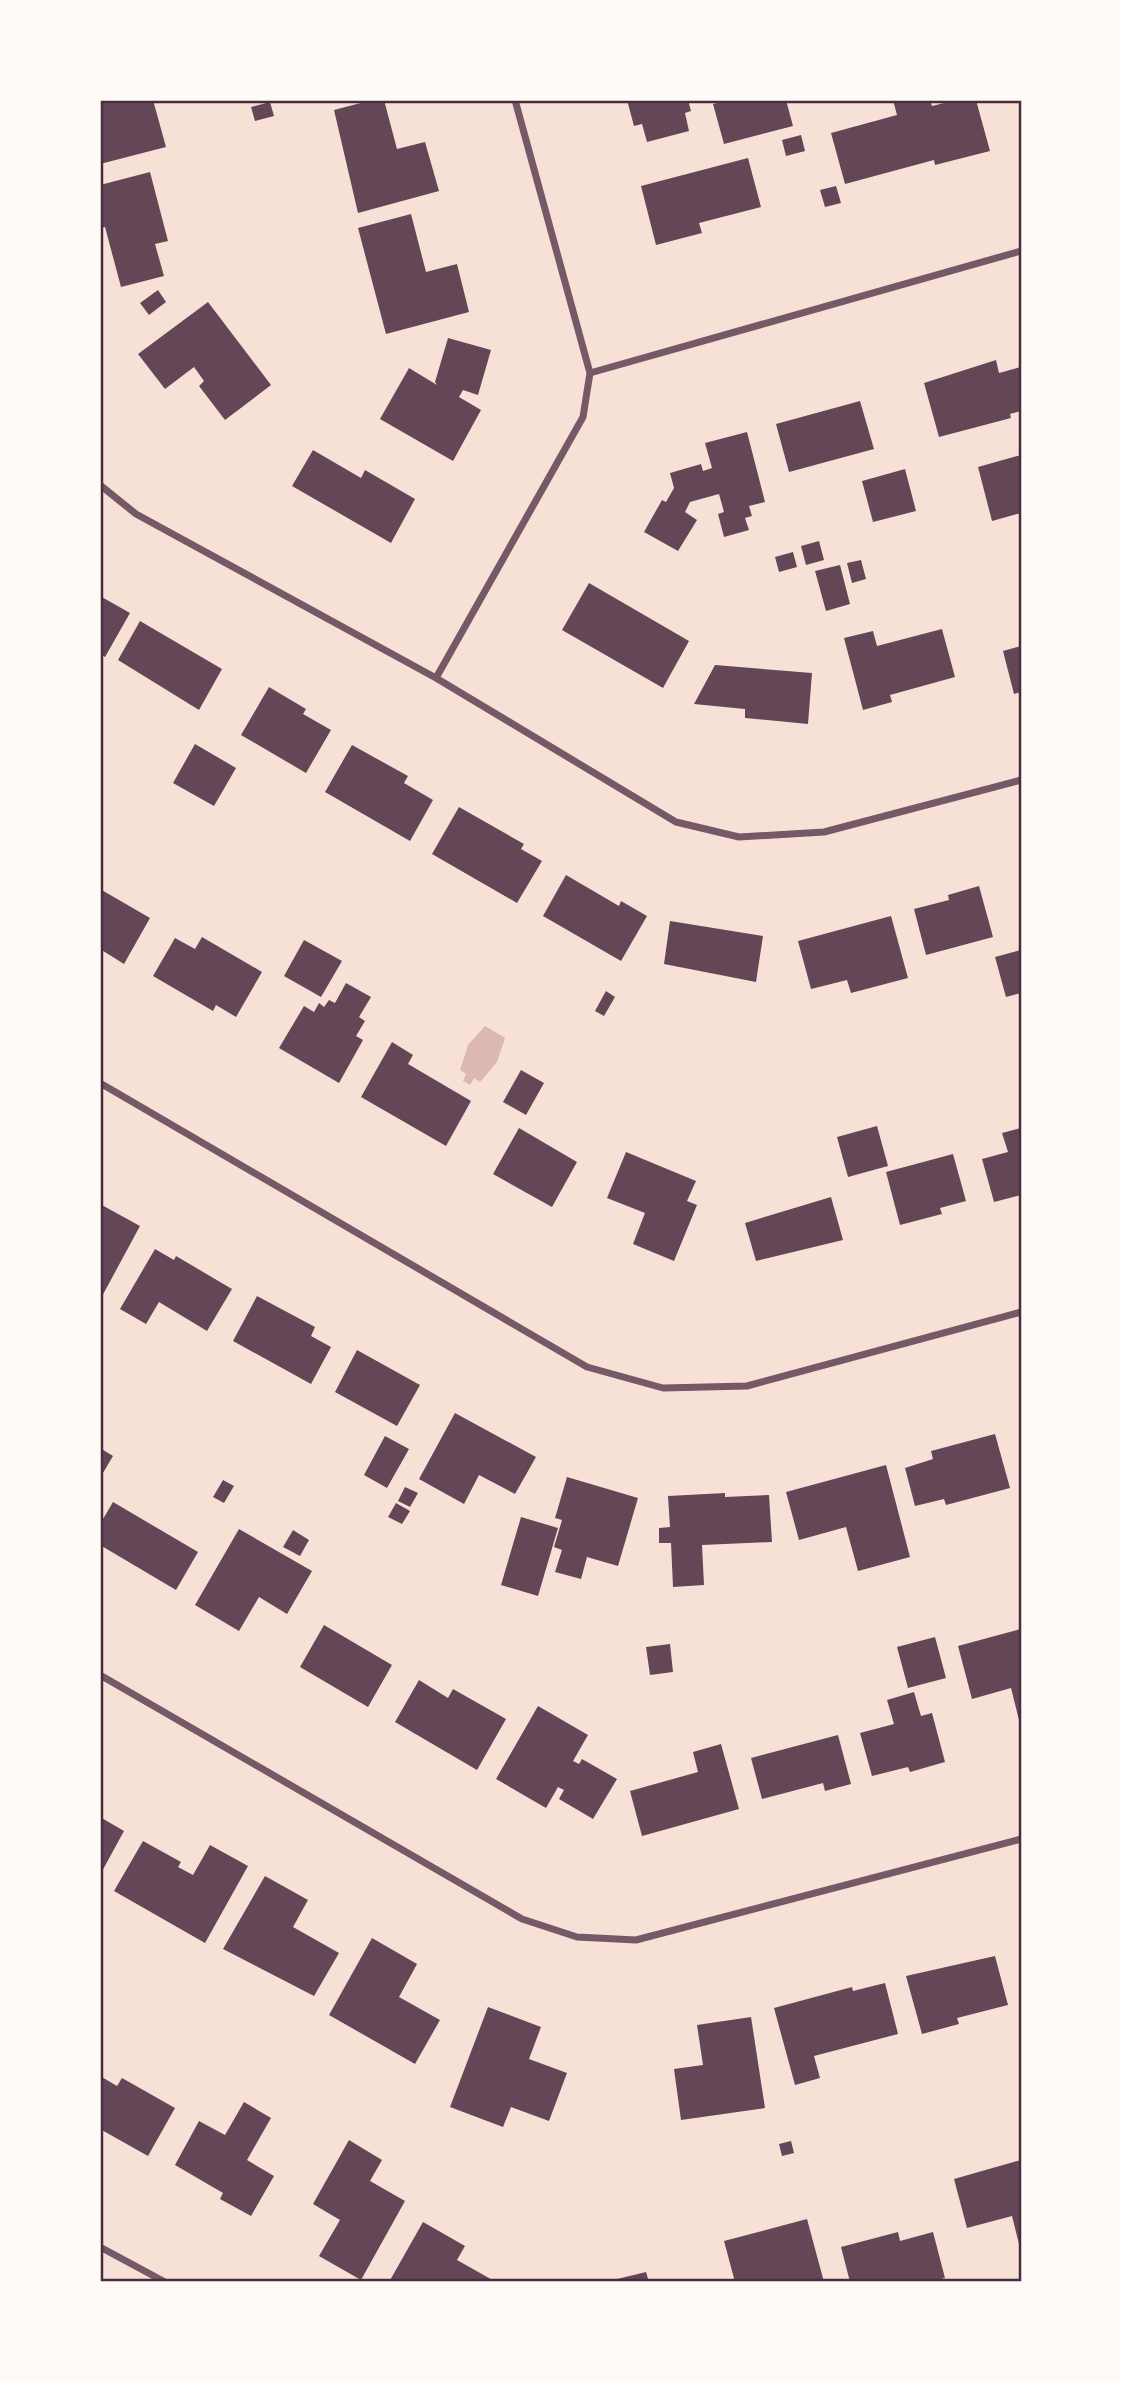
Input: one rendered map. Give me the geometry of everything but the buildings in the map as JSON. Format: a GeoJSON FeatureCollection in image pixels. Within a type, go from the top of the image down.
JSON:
{"type":"FeatureCollection","features":[{"type":"Feature","properties":{"kind":"street"},"geometry":{"type":"LineString","coordinates":[[436,678],[583,417],[590,373],[515,100]]}},
{"type":"Feature","properties":{"kind":"street"},"geometry":{"type":"LineString","coordinates":[[590,373],[1021,251]]}},
{"type":"Feature","properties":{"kind":"street"},"geometry":{"type":"LineString","coordinates":[[100,485],[136,514],[436,678],[676,822],[739,838],[824,832],[1021,780]]}},
{"type":"Feature","properties":{"kind":"street"},"geometry":{"type":"LineString","coordinates":[[100,1083],[587,1367],[663,1388],[747,1386],[1021,1312]]}},
{"type":"Feature","properties":{"kind":"street"},"geometry":{"type":"LineString","coordinates":[[100,1675],[522,1919],[577,1937],[636,1940],[1021,1839]]}},
{"type":"Feature","properties":{"kind":"street"},"geometry":{"type":"LineString","coordinates":[[100,2247],[165,2282]]}},
{"type":"Feature","properties":{"kind":"shaded area"},"geometry":{"type":"Polygon","coordinates":[[[485,1026],[505,1038],[497,1062],[480,1082],[474,1078],[470,1085],[463,1081],[466,1074],[460,1070],[468,1045],[485,1026]]]}}]}
